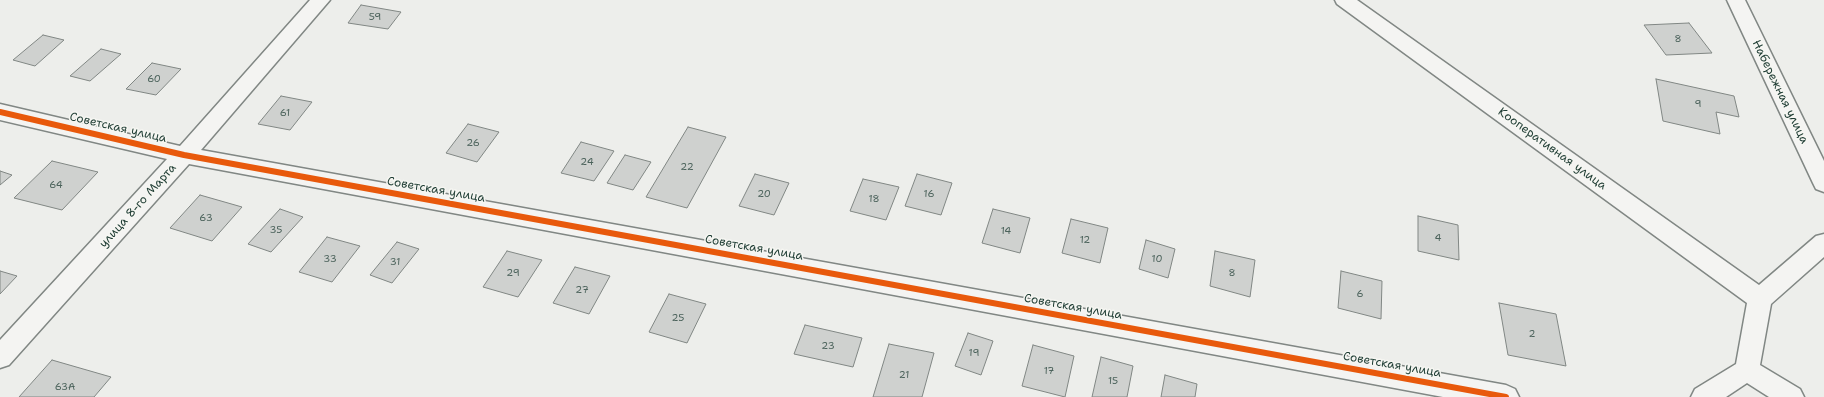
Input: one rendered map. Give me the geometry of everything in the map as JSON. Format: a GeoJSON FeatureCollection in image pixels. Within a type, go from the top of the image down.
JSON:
{"type":"FeatureCollection","features":[{"type":"Feature","properties":{"kind":"street","name":"улица 8-го Марта"},"geometry":{"type":"LineString","coordinates":[[0,357],[184,155],[321,0]]}},
{"type":"Feature","properties":{"kind":"street","name":"Кооперативная улица"},"geometry":{"type":"LineString","coordinates":[[1344,0],[1760,299]]}},
{"type":"Feature","properties":{"kind":"street","name":"Набережная улица"},"geometry":{"type":"LineString","coordinates":[[1736,0],[1824,184]]}},
{"type":"Feature","properties":{"kind":"street","name":"Советская улица"},"geometry":{"type":"LineString","coordinates":[[0,112],[184,155],[1506,397]]}},
{"type":"Feature","properties":{"kind":"street"},"geometry":{"type":"LineString","coordinates":[[1704,397],[1747,370],[1760,299],[1824,243]]}},
{"type":"Feature","properties":{"kind":"street"},"geometry":{"type":"LineString","coordinates":[[1747,370],[1791,397]]}},
{"type":"Feature","properties":{"kind":"building"},"geometry":{"type":"Polygon","coordinates":[[[361,5],[401,12],[388,29],[348,23],[361,5]]]}},
{"type":"Feature","properties":{"kind":"building"},"geometry":{"type":"Polygon","coordinates":[[[1689,23],[1712,53],[1666,55],[1644,25],[1689,23]]]}},
{"type":"Feature","properties":{"kind":"building"},"geometry":{"type":"Polygon","coordinates":[[[43,35],[64,40],[35,66],[13,60],[43,35]]]}},
{"type":"Feature","properties":{"kind":"building"},"geometry":{"type":"Polygon","coordinates":[[[101,49],[121,54],[90,81],[70,76],[101,49]]]}},
{"type":"Feature","properties":{"kind":"building"},"geometry":{"type":"Polygon","coordinates":[[[152,63],[181,69],[156,95],[126,89],[152,63]]]}},
{"type":"Feature","properties":{"kind":"building"},"geometry":{"type":"Polygon","coordinates":[[[1656,79],[1734,96],[1739,117],[1716,112],[1720,134],[1663,121],[1656,79]]]}},
{"type":"Feature","properties":{"kind":"building"},"geometry":{"type":"Polygon","coordinates":[[[281,96],[312,102],[290,130],[258,124],[281,96]]]}},
{"type":"Feature","properties":{"kind":"building"},"geometry":{"type":"Polygon","coordinates":[[[468,124],[499,132],[477,162],[446,153],[468,124]]]}},
{"type":"Feature","properties":{"kind":"building"},"geometry":{"type":"Polygon","coordinates":[[[688,127],[726,137],[687,208],[646,197],[688,127]]]}},
{"type":"Feature","properties":{"kind":"building"},"geometry":{"type":"Polygon","coordinates":[[[581,142],[614,151],[594,181],[561,173],[581,142]]]}},
{"type":"Feature","properties":{"kind":"building"},"geometry":{"type":"Polygon","coordinates":[[[625,155],[651,162],[633,190],[607,183],[625,155]]]}},
{"type":"Feature","properties":{"kind":"building"},"geometry":{"type":"Polygon","coordinates":[[[52,161],[98,172],[62,210],[14,198],[52,161]]]}},
{"type":"Feature","properties":{"kind":"building"},"geometry":{"type":"Polygon","coordinates":[[[0,171],[12,175],[0,185],[0,171]]]}},
{"type":"Feature","properties":{"kind":"building"},"geometry":{"type":"Polygon","coordinates":[[[755,174],[789,183],[774,215],[739,206],[755,174]]]}},
{"type":"Feature","properties":{"kind":"building"},"geometry":{"type":"Polygon","coordinates":[[[917,174],[952,183],[941,215],[905,206],[917,174]]]}},
{"type":"Feature","properties":{"kind":"building"},"geometry":{"type":"Polygon","coordinates":[[[863,179],[899,187],[886,220],[850,211],[863,179]]]}},
{"type":"Feature","properties":{"kind":"building"},"geometry":{"type":"Polygon","coordinates":[[[200,195],[242,207],[212,241],[170,228],[200,195]]]}},
{"type":"Feature","properties":{"kind":"building"},"geometry":{"type":"Polygon","coordinates":[[[280,209],[303,217],[271,252],[248,244],[280,209]]]}},
{"type":"Feature","properties":{"kind":"building"},"geometry":{"type":"Polygon","coordinates":[[[993,209],[1030,218],[1020,253],[982,243],[993,209]]]}},
{"type":"Feature","properties":{"kind":"building"},"geometry":{"type":"Polygon","coordinates":[[[1418,216],[1458,225],[1459,260],[1418,251],[1418,216]]]}},
{"type":"Feature","properties":{"kind":"building"},"geometry":{"type":"Polygon","coordinates":[[[1071,219],[1108,228],[1100,263],[1062,253],[1071,219]]]}},
{"type":"Feature","properties":{"kind":"building"},"geometry":{"type":"Polygon","coordinates":[[[327,237],[360,246],[332,282],[299,272],[327,237]]]}},
{"type":"Feature","properties":{"kind":"building"},"geometry":{"type":"Polygon","coordinates":[[[1146,240],[1175,249],[1168,278],[1139,269],[1146,240]]]}},
{"type":"Feature","properties":{"kind":"building"},"geometry":{"type":"Polygon","coordinates":[[[397,242],[419,249],[392,283],[370,275],[397,242]]]}},
{"type":"Feature","properties":{"kind":"building"},"geometry":{"type":"Polygon","coordinates":[[[507,251],[542,260],[518,297],[483,287],[507,251]]]}},
{"type":"Feature","properties":{"kind":"building"},"geometry":{"type":"Polygon","coordinates":[[[1215,251],[1255,260],[1250,297],[1210,286],[1215,251]]]}},
{"type":"Feature","properties":{"kind":"building"},"geometry":{"type":"Polygon","coordinates":[[[575,267],[610,276],[589,314],[553,303],[575,267]]]}},
{"type":"Feature","properties":{"kind":"building"},"geometry":{"type":"Polygon","coordinates":[[[0,271],[17,276],[0,294],[0,271]]]}},
{"type":"Feature","properties":{"kind":"building"},"geometry":{"type":"Polygon","coordinates":[[[1341,271],[1382,281],[1381,319],[1338,308],[1341,271]]]}},
{"type":"Feature","properties":{"kind":"building"},"geometry":{"type":"Polygon","coordinates":[[[669,294],[706,304],[687,343],[649,332],[669,294]]]}},
{"type":"Feature","properties":{"kind":"building"},"geometry":{"type":"Polygon","coordinates":[[[1499,303],[1556,314],[1566,366],[1508,355],[1499,303]]]}},
{"type":"Feature","properties":{"kind":"building"},"geometry":{"type":"Polygon","coordinates":[[[805,325],[862,338],[853,367],[794,354],[805,325]]]}},
{"type":"Feature","properties":{"kind":"building"},"geometry":{"type":"Polygon","coordinates":[[[968,333],[993,341],[981,375],[955,366],[968,333]]]}},
{"type":"Feature","properties":{"kind":"building"},"geometry":{"type":"Polygon","coordinates":[[[889,344],[934,353],[922,397],[873,397],[889,344]]]}},
{"type":"Feature","properties":{"kind":"building"},"geometry":{"type":"Polygon","coordinates":[[[1033,345],[1074,356],[1065,397],[1022,386],[1033,345]]]}},
{"type":"Feature","properties":{"kind":"building"},"geometry":{"type":"Polygon","coordinates":[[[1101,357],[1133,366],[1127,397],[1092,397],[1101,357]]]}},
{"type":"Feature","properties":{"kind":"building"},"geometry":{"type":"Polygon","coordinates":[[[52,360],[111,377],[94,397],[19,397],[52,360]]]}},
{"type":"Feature","properties":{"kind":"building"},"geometry":{"type":"Polygon","coordinates":[[[1165,375],[1197,384],[1195,397],[1161,397],[1165,375]]]}},
{"type":"Feature","properties":{"kind":"cycle path"},"geometry":{"type":"LineString","coordinates":[[0,112],[184,155],[1506,397]]}}]}
